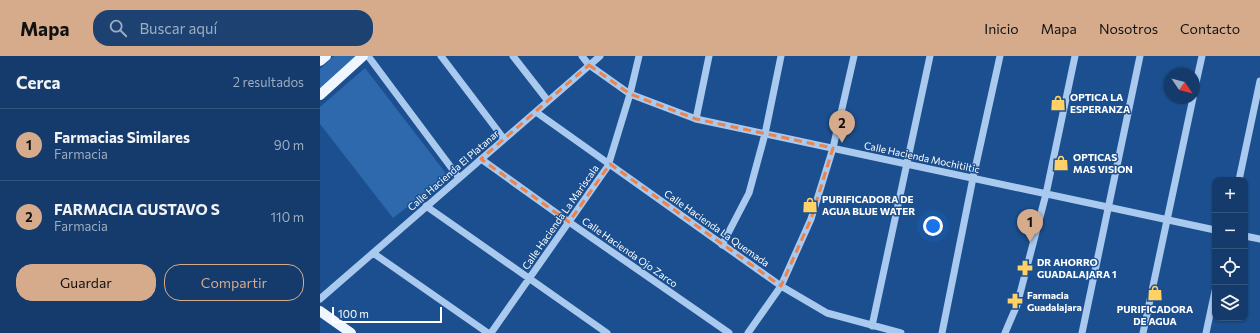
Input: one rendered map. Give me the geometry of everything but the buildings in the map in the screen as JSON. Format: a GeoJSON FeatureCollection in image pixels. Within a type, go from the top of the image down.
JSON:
{"type":"FeatureCollection","features":[{"type":"Feature","properties":{"kind":"main road"},"geometry":{"type":"LineString","coordinates":[[320,61],[326,56]]}},
{"type":"Feature","properties":{"kind":"main road"},"geometry":{"type":"LineString","coordinates":[[320,95],[363,56]]}},
{"type":"Feature","properties":{"kind":"main road"},"geometry":{"type":"LineString","coordinates":[[320,311],[351,333]]}},
{"type":"Feature","properties":{"kind":"street"},"geometry":{"type":"LineString","coordinates":[[368,56],[459,178]]}},
{"type":"Feature","properties":{"kind":"street"},"geometry":{"type":"LineString","coordinates":[[441,56],[504,139]]}},
{"type":"Feature","properties":{"kind":"street"},"geometry":{"type":"LineString","coordinates":[[513,56],[548,101]]}},
{"type":"Feature","properties":{"kind":"street"},"geometry":{"type":"LineString","coordinates":[[582,56],[589,66]]}},
{"type":"Feature","properties":{"kind":"street","name":"Calle Hacienda El Platanar"},"geometry":{"type":"LineString","coordinates":[[320,299],[600,56]]}},
{"type":"Feature","properties":{"kind":"street","name":"Calle Hacienda La Mariscala"},"geometry":{"type":"LineString","coordinates":[[491,333],[609,164],[630,94],[639,56]]}},
{"type":"Feature","properties":{"kind":"street"},"geometry":{"type":"LineString","coordinates":[[696,119],[709,56]]}},
{"type":"Feature","properties":{"kind":"street"},"geometry":{"type":"LineString","coordinates":[[722,245],[749,193],[765,134],[781,56]]}},
{"type":"Feature","properties":{"kind":"street"},"geometry":{"type":"LineString","coordinates":[[748,333],[781,286],[811,219],[833,148],[854,56]]}},
{"type":"Feature","properties":{"kind":"street"},"geometry":{"type":"LineString","coordinates":[[872,326],[930,56]]}},
{"type":"Feature","properties":{"kind":"street"},"geometry":{"type":"LineString","coordinates":[[942,333],[973,178],[1000,56]]}},
{"type":"Feature","properties":{"kind":"street"},"geometry":{"type":"LineString","coordinates":[[1005,333],[1017,305],[1046,194],[1075,56]]}},
{"type":"Feature","properties":{"kind":"street"},"geometry":{"type":"LineString","coordinates":[[1082,333],[1140,56]]}},
{"type":"Feature","properties":{"kind":"street"},"geometry":{"type":"LineString","coordinates":[[1199,68],[1202,56]]}},
{"type":"Feature","properties":{"kind":"street","name":"Calle Hacienda Mochitiltic"},"geometry":{"type":"LineString","coordinates":[[589,66],[630,94],[696,119],[908,163],[1212,229]]}},
{"type":"Feature","properties":{"kind":"street"},"geometry":{"type":"LineString","coordinates":[[1240,177],[1260,81]]}},
{"type":"Feature","properties":{"kind":"street"},"geometry":{"type":"LineString","coordinates":[[1143,333],[1192,104]]}},
{"type":"Feature","properties":{"kind":"street","name":"Calle Hacienda La Quemada"},"geometry":{"type":"LineString","coordinates":[[536,112],[781,286],[827,313],[901,333]]}},
{"type":"Feature","properties":{"kind":"street","name":"Calle Hacienda Ojo Zarco"},"geometry":{"type":"LineString","coordinates":[[480,159],[729,333]]}},
{"type":"Feature","properties":{"kind":"street"},"geometry":{"type":"LineString","coordinates":[[426,206],[607,333]]}},
{"type":"Feature","properties":{"kind":"street"},"geometry":{"type":"LineString","coordinates":[[1248,237],[1260,239]]}},
{"type":"Feature","properties":{"kind":"street"},"geometry":{"type":"LineString","coordinates":[[373,253],[488,333]]}},
{"type":"Feature","properties":{"kind":"street"},"geometry":{"type":"LineString","coordinates":[[1206,333],[1212,305]]}},
{"type":"Feature","properties":{"kind":"highlighted area"},"geometry":{"type":"Polygon","coordinates":[[[589,65],[630,94],[696,119],[833,148],[811,219],[781,286],[610,164],[569,222],[481,159],[589,65]]]}},
{"type":"Feature","properties":{"kind":"shaded area"},"geometry":{"type":"Polygon","coordinates":[[[334,56],[359,56],[320,90],[320,69],[334,56]]]}},
{"type":"Feature","properties":{"kind":"shaded area"},"geometry":{"type":"Polygon","coordinates":[[[365,68],[448,176],[393,218],[320,124],[320,107],[365,68]]]}},
{"type":"Feature","properties":{"kind":"place","name":"OPTICA LA ESPERANZA"},"geometry":{"type":"Point","coordinates":[1058,103]}},
{"type":"Feature","properties":{"kind":"place","name":"FARMACIA GUSTAVO S"},"geometry":{"type":"Point","coordinates":[842,143]}},
{"type":"Feature","properties":{"kind":"place","name":"OPTICAS MAS VISION"},"geometry":{"type":"Point","coordinates":[1061,163]}},
{"type":"Feature","properties":{"kind":"place","name":"PURIFICADORA DE AGUA BLUE WATER"},"geometry":{"type":"Point","coordinates":[810,205]}},
{"type":"Feature","properties":{"kind":"place","name":"Farmacias Similares"},"geometry":{"type":"Point","coordinates":[1030,242]}},
{"type":"Feature","properties":{"kind":"place","name":"DR AHORRO GUADALAJARA 1"},"geometry":{"type":"Point","coordinates":[1025,268]}},
{"type":"Feature","properties":{"kind":"place","name":"PURIFICADORA DE AGUA"},"geometry":{"type":"Point","coordinates":[1155,293]}},
{"type":"Feature","properties":{"kind":"place","name":"Farmacia Guadalajara"},"geometry":{"type":"Point","coordinates":[1015,301]}}]}
